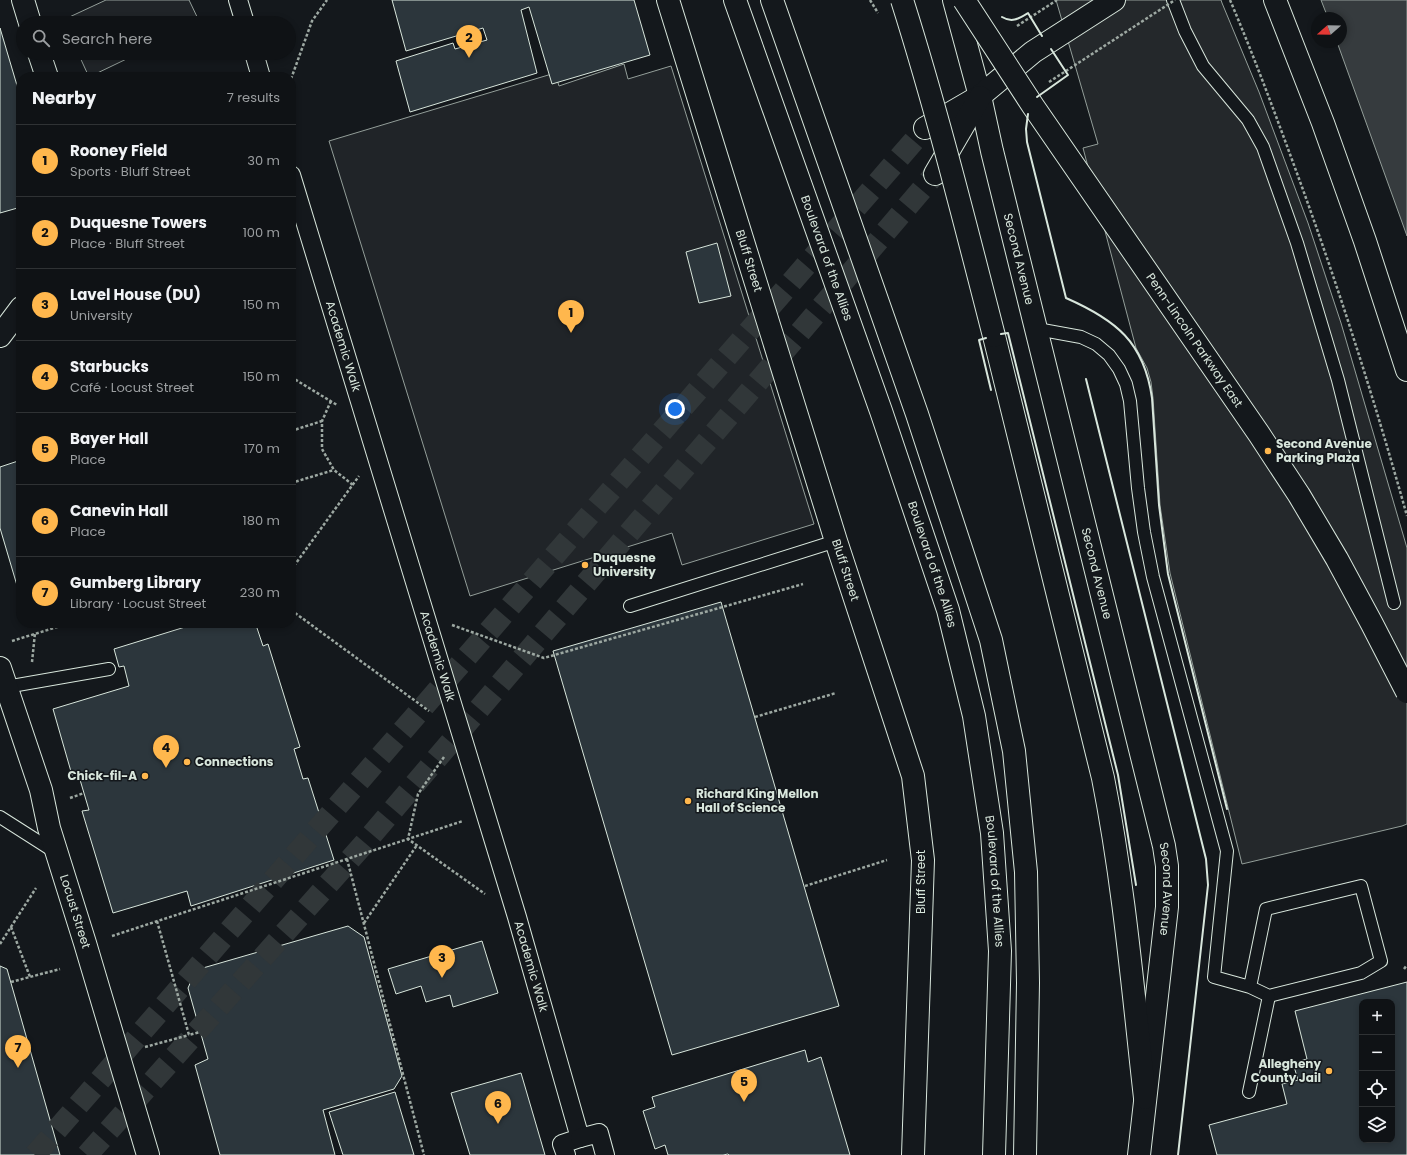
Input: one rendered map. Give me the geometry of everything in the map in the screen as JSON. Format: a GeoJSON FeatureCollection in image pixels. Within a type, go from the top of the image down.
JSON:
{"type":"FeatureCollection","features":[{"type":"Feature","properties":{"kind":"main road"},"geometry":{"type":"LineString","coordinates":[[23,0],[28,16]]}},
{"type":"Feature","properties":{"kind":"main road","name":"Bluff Street"},"geometry":{"type":"LineString","coordinates":[[668,0],[836,541],[913,776],[923,860],[913,1155]]}},
{"type":"Feature","properties":{"kind":"main road","name":"Boulevard of the Allies"},"geometry":{"type":"LineString","coordinates":[[735,0],[881,411],[948,610],[974,716],[992,832],[1000,951],[994,1155]]}},
{"type":"Feature","properties":{"kind":"main road"},"geometry":{"type":"LineString","coordinates":[[772,0],[917,414],[991,640],[1014,751],[1026,872],[1028,983],[1025,1155]]}},
{"type":"Feature","properties":{"kind":"main road"},"geometry":{"type":"LineString","coordinates":[[902,0],[925,71],[945,144],[1105,785],[1119,867],[1145,1098]]}},
{"type":"Feature","properties":{"kind":"main road","name":"Second Avenue"},"geometry":{"type":"LineString","coordinates":[[954,0],[980,96],[992,151],[1160,824],[1167,866],[1167,906],[1139,1155]]}},
{"type":"Feature","properties":{"kind":"main road","name":"Penn-Lincoln Parkway East"},"geometry":{"type":"LineString","coordinates":[[964,0],[1032,106],[1259,434],[1299,495],[1341,566],[1407,692]]}},
{"type":"Feature","properties":{"kind":"main road"},"geometry":{"type":"LineString","coordinates":[[925,128],[980,96],[1033,52],[1114,0]]}},
{"type":"Feature","properties":{"kind":"main road"},"geometry":{"type":"LineString","coordinates":[[1275,0],[1328,138],[1365,241],[1407,370]]}},
{"type":"Feature","properties":{"kind":"main road"},"geometry":{"type":"LineString","coordinates":[[41,60],[45,72]]}},
{"type":"Feature","properties":{"kind":"main road"},"geometry":{"type":"LineString","coordinates":[[935,174],[980,96]]}},
{"type":"Feature","properties":{"kind":"main road"},"geometry":{"type":"LineString","coordinates":[[0,336],[16,315]]}},
{"type":"Feature","properties":{"kind":"main road","name":"Locust Street"},"geometry":{"type":"LineString","coordinates":[[2,684],[41,790],[56,853],[85,943],[148,1155]]}},
{"type":"Feature","properties":{"kind":"street"},"geometry":{"type":"LineString","coordinates":[[238,0],[243,16]]}},
{"type":"Feature","properties":{"kind":"street"},"geometry":{"type":"LineString","coordinates":[[256,60],[260,72]]}},
{"type":"Feature","properties":{"kind":"street","name":"Academic Walk"},"geometry":{"type":"LineString","coordinates":[[296,191],[517,917],[580,1138]]}},
{"type":"Feature","properties":{"kind":"street"},"geometry":{"type":"LineString","coordinates":[[566,1155],[562,1144],[599,1133],[605,1155]]}},
{"type":"Feature","properties":{"kind":"lane"},"geometry":{"type":"LineString","coordinates":[[1174,0],[1185,31],[1203,66],[1248,120],[1263,147],[1297,243],[1338,380],[1394,602]]}},
{"type":"Feature","properties":{"kind":"lane"},"geometry":{"type":"LineString","coordinates":[[1037,329],[1080,337],[1096,344],[1108,355],[1119,369],[1126,384],[1130,401],[1138,488],[1144,532],[1153,577],[1227,851],[1214,977],[1250,987],[1269,996],[1360,973],[1381,961],[1361,886],[1266,909],[1250,987]]}},
{"type":"Feature","properties":{"kind":"lane"},"geometry":{"type":"LineString","coordinates":[[630,606],[836,541]]}},
{"type":"Feature","properties":{"kind":"lane"},"geometry":{"type":"LineString","coordinates":[[2,684],[109,669]]}},
{"type":"Feature","properties":{"kind":"lane"},"geometry":{"type":"LineString","coordinates":[[0,817],[56,853]]}},
{"type":"Feature","properties":{"kind":"lane"},"geometry":{"type":"LineString","coordinates":[[1249,1092],[1269,996]]}},
{"type":"Feature","properties":{"kind":"path"},"geometry":{"type":"LineString","coordinates":[[294,72],[312,21],[327,0]]}},
{"type":"Feature","properties":{"kind":"path"},"geometry":{"type":"LineString","coordinates":[[1017,26],[1058,0]]}},
{"type":"Feature","properties":{"kind":"path"},"geometry":{"type":"LineString","coordinates":[[1049,82],[1174,0]]}},
{"type":"Feature","properties":{"kind":"path"},"geometry":{"type":"LineString","coordinates":[[296,381],[366,422]]}},
{"type":"Feature","properties":{"kind":"path"},"geometry":{"type":"LineString","coordinates":[[331,401],[322,421],[322,450],[334,470],[354,485]]}},
{"type":"Feature","properties":{"kind":"path"},"geometry":{"type":"LineString","coordinates":[[296,429],[322,421]]}},
{"type":"Feature","properties":{"kind":"path"},"geometry":{"type":"LineString","coordinates":[[296,563],[354,485],[374,449]]}},
{"type":"Feature","properties":{"kind":"path"},"geometry":{"type":"LineString","coordinates":[[296,481],[334,470]]}},
{"type":"Feature","properties":{"kind":"path"},"geometry":{"type":"LineString","coordinates":[[1400,492],[1407,516]]}},
{"type":"Feature","properties":{"kind":"path"},"geometry":{"type":"LineString","coordinates":[[425,616],[544,658],[803,584]]}},
{"type":"Feature","properties":{"kind":"path"},"geometry":{"type":"LineString","coordinates":[[296,614],[430,711]]}},
{"type":"Feature","properties":{"kind":"path"},"geometry":{"type":"LineString","coordinates":[[12,641],[53,628]]}},
{"type":"Feature","properties":{"kind":"path"},"geometry":{"type":"LineString","coordinates":[[32,662],[36,633]]}},
{"type":"Feature","properties":{"kind":"path"},"geometry":{"type":"LineString","coordinates":[[755,717],[836,693]]}},
{"type":"Feature","properties":{"kind":"path"},"geometry":{"type":"LineString","coordinates":[[408,839],[418,794],[461,734]]}},
{"type":"Feature","properties":{"kind":"path"},"geometry":{"type":"LineString","coordinates":[[70,798],[84,793]]}},
{"type":"Feature","properties":{"kind":"path"},"geometry":{"type":"LineString","coordinates":[[112,936],[485,814]]}},
{"type":"Feature","properties":{"kind":"path"},"geometry":{"type":"LineString","coordinates":[[408,839],[485,894]]}},
{"type":"Feature","properties":{"kind":"path"},"geometry":{"type":"LineString","coordinates":[[363,924],[417,845]]}},
{"type":"Feature","properties":{"kind":"path"},"geometry":{"type":"LineString","coordinates":[[347,859],[424,1155]]}},
{"type":"Feature","properties":{"kind":"path"},"geometry":{"type":"LineString","coordinates":[[804,886],[887,860]]}},
{"type":"Feature","properties":{"kind":"path"},"geometry":{"type":"LineString","coordinates":[[0,944],[36,888]]}},
{"type":"Feature","properties":{"kind":"path"},"geometry":{"type":"LineString","coordinates":[[157,921],[189,1035]]}},
{"type":"Feature","properties":{"kind":"path"},"geometry":{"type":"LineString","coordinates":[[11,927],[30,977]]}},
{"type":"Feature","properties":{"kind":"path"},"geometry":{"type":"LineString","coordinates":[[1404,969],[1407,965]]}},
{"type":"Feature","properties":{"kind":"path"},"geometry":{"type":"LineString","coordinates":[[11,982],[60,969]]}},
{"type":"Feature","properties":{"kind":"path"},"geometry":{"type":"LineString","coordinates":[[145,1047],[200,1032]]}},
{"type":"Feature","properties":{"kind":"shaded area"},"geometry":{"type":"Polygon","coordinates":[[[106,0],[189,0],[197,16],[72,16],[106,0]]]}},
{"type":"Feature","properties":{"kind":"shaded area","name":"Second Avenue Parking Plaza"},"geometry":{"type":"Polygon","coordinates":[[[1056,0],[1221,0],[1259,92],[1308,223],[1341,323],[1407,548],[1407,824],[1242,864],[1170,573],[1160,505],[1151,382],[1147,368],[1136,348],[1083,148],[1098,144],[1056,0]]]}},
{"type":"Feature","properties":{"kind":"shaded area"},"geometry":{"type":"Polygon","coordinates":[[[1321,0],[1407,0],[1407,236],[1339,48],[1347,48],[1347,12],[1326,12],[1321,0]]]}},
{"type":"Feature","properties":{"kind":"shaded area"},"geometry":{"type":"Polygon","coordinates":[[[81,60],[124,60],[99,72],[87,72],[81,60]]]}},
{"type":"Feature","properties":{"kind":"shaded area"},"geometry":{"type":"Polygon","coordinates":[[[624,64],[628,79],[671,66],[814,524],[682,565],[672,533],[470,596],[329,141],[555,73],[559,86],[624,64]]]}},
{"type":"Feature","properties":{"kind":"building"},"geometry":{"type":"Polygon","coordinates":[[[392,0],[634,0],[650,55],[552,84],[529,7],[521,10],[537,73],[410,112],[396,61],[453,43],[455,49],[487,40],[483,28],[406,51],[392,0]]]}},
{"type":"Feature","properties":{"kind":"building"},"geometry":{"type":"Polygon","coordinates":[[[0,28],[16,82],[16,208],[0,213],[0,28]]]}},
{"type":"Feature","properties":{"kind":"building"},"geometry":{"type":"Polygon","coordinates":[[[717,243],[731,296],[699,303],[686,252],[717,243]]]}},
{"type":"Feature","properties":{"kind":"building"},"geometry":{"type":"Polygon","coordinates":[[[16,462],[16,582],[0,528],[0,467],[16,462]]]}},
{"type":"Feature","properties":{"kind":"building","name":"Richard King Mellon Hall of Science"},"geometry":{"type":"Polygon","coordinates":[[[721,602],[839,1006],[672,1055],[553,651],[721,602]]]}},
{"type":"Feature","properties":{"kind":"building"},"geometry":{"type":"Polygon","coordinates":[[[182,628],[257,628],[263,646],[268,644],[300,747],[294,749],[303,779],[308,778],[334,860],[191,906],[187,891],[113,913],[82,811],[89,810],[78,773],[72,775],[53,709],[129,686],[124,666],[119,667],[114,649],[182,628]]]}},
{"type":"Feature","properties":{"kind":"building"},"geometry":{"type":"Polygon","coordinates":[[[348,926],[364,937],[402,1076],[394,1089],[323,1110],[335,1155],[220,1155],[195,1065],[208,1059],[188,988],[196,970],[348,926]]]}},
{"type":"Feature","properties":{"kind":"building"},"geometry":{"type":"Polygon","coordinates":[[[482,941],[498,993],[453,1007],[450,995],[426,1002],[421,986],[396,994],[388,969],[482,941]]]}},
{"type":"Feature","properties":{"kind":"building"},"geometry":{"type":"Polygon","coordinates":[[[0,966],[7,969],[60,1155],[0,1155],[0,966]]]}},
{"type":"Feature","properties":{"kind":"building","name":"Allegheny County Jail"},"geometry":{"type":"Polygon","coordinates":[[[1407,982],[1407,1155],[1217,1155],[1209,1125],[1287,1104],[1282,1084],[1298,1080],[1293,1063],[1307,1059],[1295,1011],[1407,982]]]}},
{"type":"Feature","properties":{"kind":"building"},"geometry":{"type":"Polygon","coordinates":[[[805,1050],[808,1062],[821,1057],[850,1155],[668,1155],[665,1145],[655,1149],[643,1111],[655,1107],[652,1097],[805,1050]]]}},
{"type":"Feature","properties":{"kind":"building"},"geometry":{"type":"Polygon","coordinates":[[[521,1073],[545,1155],[470,1155],[451,1093],[521,1073]]]}},
{"type":"Feature","properties":{"kind":"building"},"geometry":{"type":"Polygon","coordinates":[[[395,1092],[414,1155],[343,1155],[329,1112],[395,1092]]]}},
{"type":"Feature","properties":{"kind":"tunnel"},"geometry":{"type":"LineString","coordinates":[[35,1155],[925,128]]}},
{"type":"Feature","properties":{"kind":"tunnel"},"geometry":{"type":"LineString","coordinates":[[87,1155],[363,845],[935,174]]}},
{"type":"Feature","properties":{"kind":"wall"},"geometry":{"type":"LineString","coordinates":[[1002,17],[1009,20],[1015,20],[1028,13],[1042,36]]}},
{"type":"Feature","properties":{"kind":"wall"},"geometry":{"type":"LineString","coordinates":[[1037,97],[1068,75],[1051,49]]}},
{"type":"Feature","properties":{"kind":"wall"},"geometry":{"type":"LineString","coordinates":[[1028,114],[1026,129],[1027,142],[1066,298],[1099,315],[1125,335],[1142,362],[1148,379],[1152,398],[1159,505],[1168,574],[1227,809]]}},
{"type":"Feature","properties":{"kind":"wall"},"geometry":{"type":"LineString","coordinates":[[1001,334],[1008,333],[1118,775],[1136,885]]}},
{"type":"Feature","properties":{"kind":"wall"},"geometry":{"type":"LineString","coordinates":[[986,338],[979,340],[991,390]]}},
{"type":"Feature","properties":{"kind":"wall"},"geometry":{"type":"LineString","coordinates":[[1086,379],[1206,859],[1208,885],[1178,1155]]}},
{"type":"Feature","properties":{"kind":"place","name":"Duquesne Towers"},"geometry":{"type":"Point","coordinates":[469,58]}},
{"type":"Feature","properties":{"kind":"place","name":"Rooney Field"},"geometry":{"type":"Point","coordinates":[571,333]}},
{"type":"Feature","properties":{"kind":"place","name":"Second Avenue Parking Plaza"},"geometry":{"type":"Point","coordinates":[1268,451]}},
{"type":"Feature","properties":{"kind":"place","name":"Duquesne University"},"geometry":{"type":"Point","coordinates":[585,565]}},
{"type":"Feature","properties":{"kind":"place","name":"Connections"},"geometry":{"type":"Point","coordinates":[187,762]}},
{"type":"Feature","properties":{"kind":"place","name":"Starbucks"},"geometry":{"type":"Point","coordinates":[166,768]}},
{"type":"Feature","properties":{"kind":"place","name":"Chick-fil-A"},"geometry":{"type":"Point","coordinates":[145,776]}},
{"type":"Feature","properties":{"kind":"place","name":"Richard King Mellon Hall of Science"},"geometry":{"type":"Point","coordinates":[688,801]}},
{"type":"Feature","properties":{"kind":"place","name":"Lavel House (DU)"},"geometry":{"type":"Point","coordinates":[442,978]}},
{"type":"Feature","properties":{"kind":"place","name":"Gumberg Library"},"geometry":{"type":"Point","coordinates":[18,1068]}},
{"type":"Feature","properties":{"kind":"place","name":"Allegheny County Jail"},"geometry":{"type":"Point","coordinates":[1329,1071]}},
{"type":"Feature","properties":{"kind":"place","name":"Bayer Hall"},"geometry":{"type":"Point","coordinates":[744,1102]}},
{"type":"Feature","properties":{"kind":"place","name":"Canevin Hall"},"geometry":{"type":"Point","coordinates":[498,1124]}}]}
